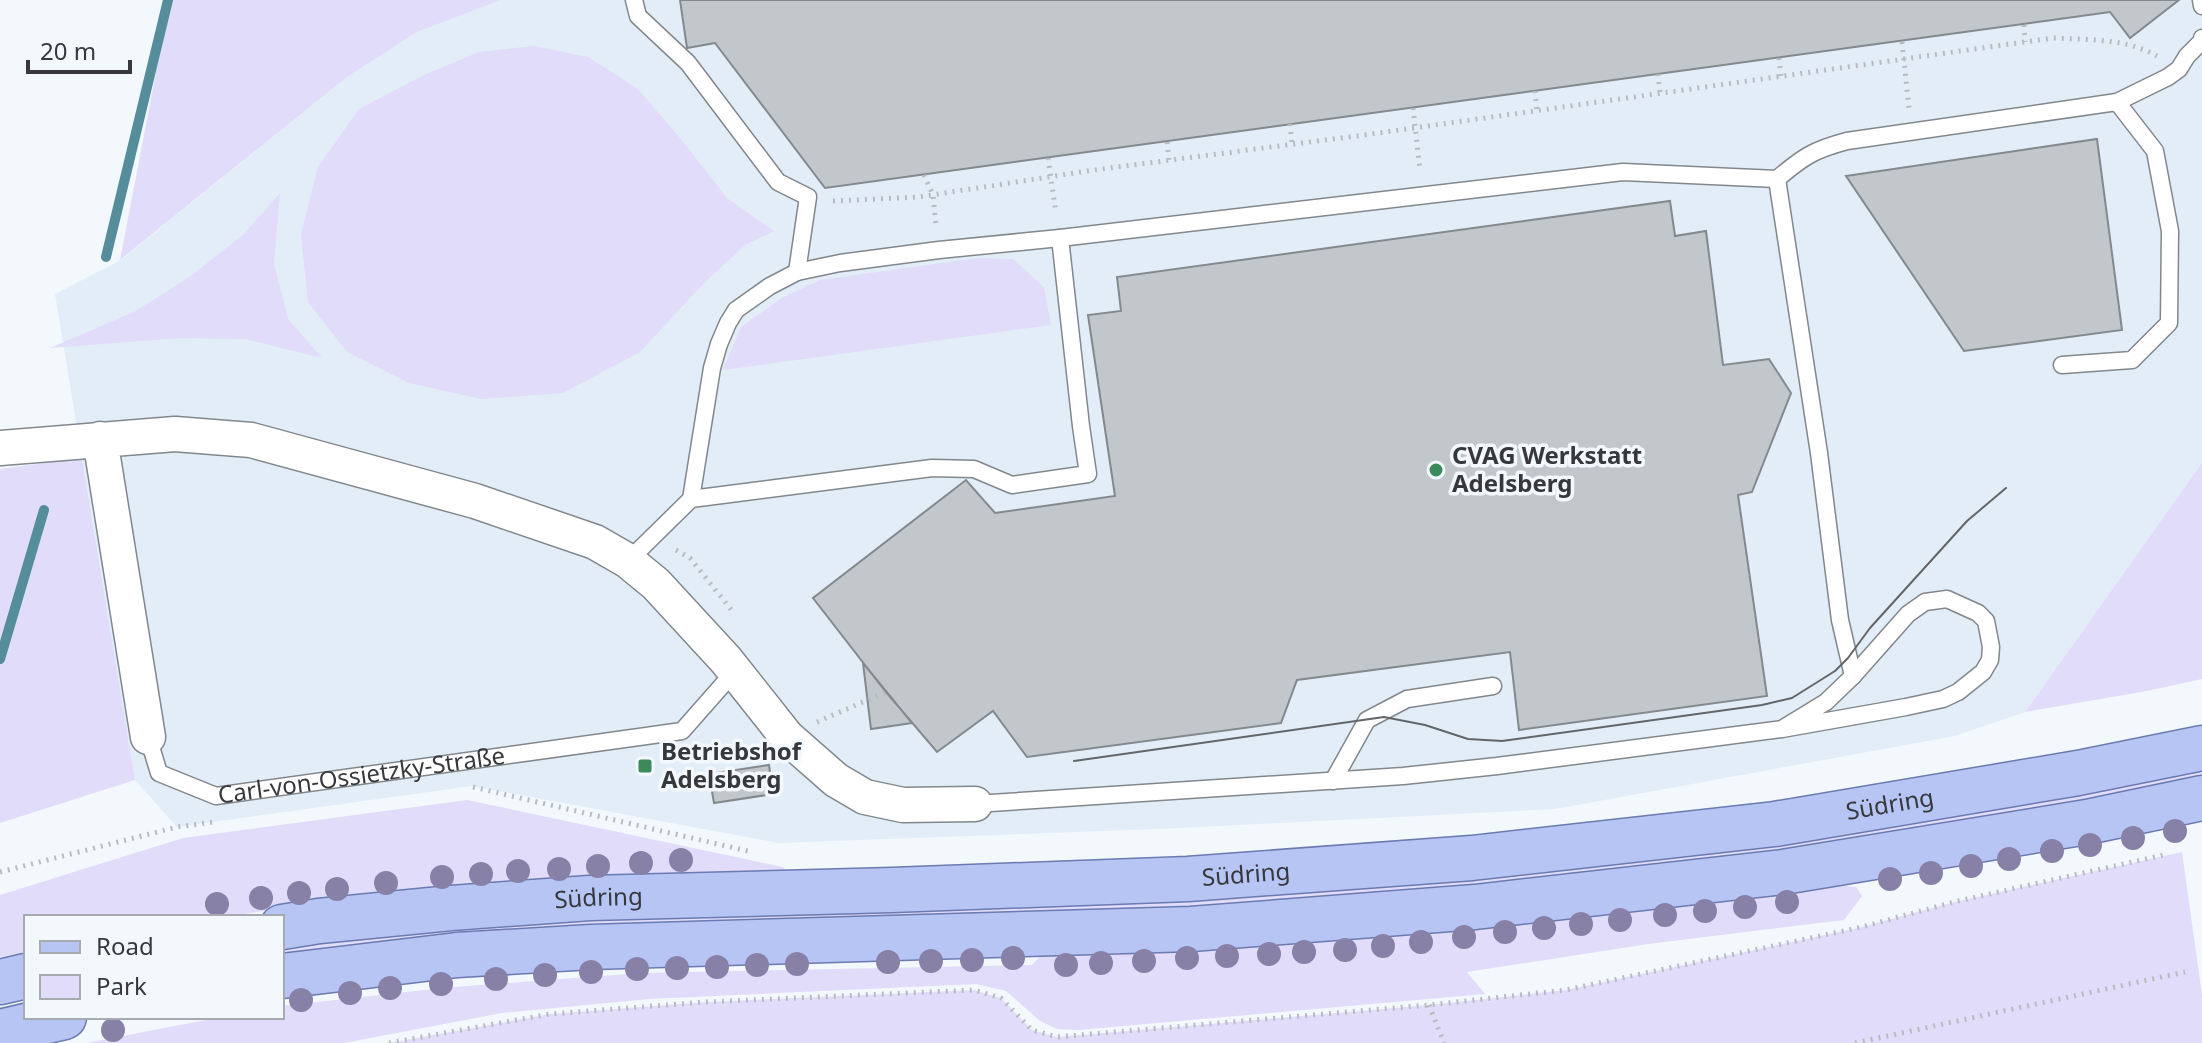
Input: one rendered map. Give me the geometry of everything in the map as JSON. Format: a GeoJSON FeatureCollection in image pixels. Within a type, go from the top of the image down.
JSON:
{"type":"FeatureCollection","features":[{"type":"Feature","properties":{"kind":"main road","name":"Südring"},"geometry":{"type":"LineString","coordinates":[[284,927],[451,908],[590,898],[1188,879],[1472,858],[1775,824],[2078,773],[2202,748]]}},
{"type":"Feature","properties":{"kind":"main road","name":"Südring"},"geometry":{"type":"LineString","coordinates":[[284,976],[457,955],[591,947],[1191,929],[1475,907],[1783,872],[2087,822],[2202,798]]}},
{"type":"Feature","properties":{"kind":"main road"},"geometry":{"type":"LineString","coordinates":[[0,982],[24,976]]}},
{"type":"Feature","properties":{"kind":"main road"},"geometry":{"type":"LineString","coordinates":[[0,1032],[55,1019]]}},
{"type":"Feature","properties":{"kind":"street"},"geometry":{"type":"LineString","coordinates":[[0,448],[175,434],[251,440],[475,501],[595,542],[628,561],[656,584],[726,660],[787,737],[836,780],[865,797],[903,805],[975,804]]}},
{"type":"Feature","properties":{"kind":"street","name":"Carl-von-Ossietzky-Straße"},"geometry":{"type":"LineString","coordinates":[[100,439],[148,737]]}},
{"type":"Feature","properties":{"kind":"lane"},"geometry":{"type":"LineString","coordinates":[[634,0],[638,16],[688,63],[778,182],[808,197],[797,272]]}},
{"type":"Feature","properties":{"kind":"lane"},"geometry":{"type":"LineString","coordinates":[[2201,0],[2202,6]]}},
{"type":"Feature","properties":{"kind":"lane"},"geometry":{"type":"LineString","coordinates":[[628,561],[691,499],[712,368],[728,323],[736,310],[797,272],[939,250],[1623,172],[1777,179],[1802,158],[1824,147],[1847,141],[2117,102],[2179,69],[2202,38]]}},
{"type":"Feature","properties":{"kind":"lane"},"geometry":{"type":"LineString","coordinates":[[2062,365],[2132,360],[2169,323],[2170,231],[2155,151],[2117,102]]}},
{"type":"Feature","properties":{"kind":"lane"},"geometry":{"type":"LineString","coordinates":[[1777,179],[1819,453],[1840,620],[1853,676]]}},
{"type":"Feature","properties":{"kind":"lane"},"geometry":{"type":"LineString","coordinates":[[691,499],[932,468],[974,469],[1012,485],[1088,474],[1060,238]]}},
{"type":"Feature","properties":{"kind":"lane"},"geometry":{"type":"LineString","coordinates":[[975,804],[1333,781],[1497,766],[1782,729],[1906,707],[1943,699],[1958,692],[1983,672],[1990,660],[1991,647],[1986,621],[1978,613],[1947,599],[1925,602],[1908,614],[1826,702],[1782,729]]}},
{"type":"Feature","properties":{"kind":"lane","name":"Carl-von-Ossietzky-Straße"},"geometry":{"type":"LineString","coordinates":[[148,737],[159,773],[216,796],[682,731],[734,672]]}},
{"type":"Feature","properties":{"kind":"lane"},"geometry":{"type":"LineString","coordinates":[[1333,781],[1367,720],[1407,699],[1493,686]]}},
{"type":"Feature","properties":{"kind":"path"},"geometry":{"type":"LineString","coordinates":[[2024,25],[2025,42]]}},
{"type":"Feature","properties":{"kind":"path"},"geometry":{"type":"LineString","coordinates":[[808,197],[839,202],[933,195],[2053,38],[2112,41],[2147,51],[2179,69]]}},
{"type":"Feature","properties":{"kind":"path"},"geometry":{"type":"LineString","coordinates":[[1902,42],[1912,131]]}},
{"type":"Feature","properties":{"kind":"path"},"geometry":{"type":"LineString","coordinates":[[1779,58],[1781,76]]}},
{"type":"Feature","properties":{"kind":"path"},"geometry":{"type":"LineString","coordinates":[[1658,74],[1660,93]]}},
{"type":"Feature","properties":{"kind":"path"},"geometry":{"type":"LineString","coordinates":[[1535,91],[1537,111]]}},
{"type":"Feature","properties":{"kind":"path"},"geometry":{"type":"LineString","coordinates":[[1413,108],[1423,195]]}},
{"type":"Feature","properties":{"kind":"path"},"geometry":{"type":"LineString","coordinates":[[1290,124],[1292,144]]}},
{"type":"Feature","properties":{"kind":"path"},"geometry":{"type":"LineString","coordinates":[[1167,142],[1169,160]]}},
{"type":"Feature","properties":{"kind":"path"},"geometry":{"type":"LineString","coordinates":[[1048,158],[1060,238]]}},
{"type":"Feature","properties":{"kind":"path"},"geometry":{"type":"LineString","coordinates":[[924,175],[933,195],[939,250]]}},
{"type":"Feature","properties":{"kind":"path"},"geometry":{"type":"LineString","coordinates":[[389,1043],[550,1014],[706,1002],[974,990],[1001,998],[1032,1030],[1057,1037],[1429,1005],[1566,990],[1862,927],[1954,902],[2168,854]]}},
{"type":"Feature","properties":{"kind":"path"},"geometry":{"type":"LineString","coordinates":[[1855,1043],[2185,972]]}},
{"type":"Feature","properties":{"kind":"path"},"geometry":{"type":"LineString","coordinates":[[1429,1005],[1444,1043]]}},
{"type":"Feature","properties":{"kind":"shaded area"},"geometry":{"type":"Polygon","coordinates":[[[501,0],[2202,0],[2202,463],[2025,712],[1955,736],[1555,809],[1159,829],[779,843],[472,786],[177,827],[135,780],[55,294],[121,260],[347,77],[417,32],[501,0]]]}},
{"type":"Feature","properties":{"kind":"green space"},"geometry":{"type":"Polygon","coordinates":[[[170,0],[501,0],[417,32],[347,77],[120,260],[170,0]]]}},
{"type":"Feature","properties":{"kind":"green space"},"geometry":{"type":"Polygon","coordinates":[[[534,46],[588,57],[638,89],[727,198],[774,231],[745,245],[704,283],[640,352],[563,393],[481,399],[409,383],[347,352],[308,302],[301,235],[318,167],[359,109],[424,75],[479,52],[534,46]]]}},
{"type":"Feature","properties":{"kind":"green space"},"geometry":{"type":"Polygon","coordinates":[[[280,193],[274,264],[288,319],[322,358],[246,339],[180,338],[50,348],[134,312],[188,278],[243,235],[280,193]]]}},
{"type":"Feature","properties":{"kind":"green space"},"geometry":{"type":"Polygon","coordinates":[[[978,258],[1013,259],[1044,287],[1051,325],[723,370],[741,327],[782,298],[820,280],[978,258]]]}},
{"type":"Feature","properties":{"kind":"green space"},"geometry":{"type":"Polygon","coordinates":[[[82,458],[135,780],[0,823],[0,469],[82,458]]]}},
{"type":"Feature","properties":{"kind":"green space"},"geometry":{"type":"Polygon","coordinates":[[[2202,463],[2202,679],[2025,712],[2202,463]]]}},
{"type":"Feature","properties":{"kind":"green space"},"geometry":{"type":"Polygon","coordinates":[[[2202,768],[2202,782],[1762,857],[1263,907],[284,959],[284,946],[441,927],[652,914],[2202,768]]]}},
{"type":"Feature","properties":{"kind":"green space"},"geometry":{"type":"Polygon","coordinates":[[[467,800],[783,867],[788,872],[237,915],[24,915],[24,954],[0,960],[0,895],[183,838],[467,800]]]}},
{"type":"Feature","properties":{"kind":"green space"},"geometry":{"type":"Polygon","coordinates":[[[2182,852],[2202,995],[2202,1043],[389,1043],[550,1014],[706,1002],[974,990],[1001,998],[1032,1030],[1057,1037],[1429,1005],[1566,990],[1862,927],[1954,902],[2182,852]]]}},
{"type":"Feature","properties":{"kind":"green space"},"geometry":{"type":"Polygon","coordinates":[[[1836,885],[1856,887],[1862,896],[1844,920],[1648,944],[1467,972],[1485,994],[1078,1030],[1057,1029],[1040,1021],[1006,991],[976,984],[649,999],[502,1013],[344,1043],[87,1043],[211,1019],[284,1019],[284,1006],[442,988],[641,973],[1032,965],[1043,953],[1836,885]]]}},
{"type":"Feature","properties":{"kind":"building"},"geometry":{"type":"Polygon","coordinates":[[[680,0],[2179,0],[2130,38],[2110,12],[825,188],[715,43],[687,48],[680,0]]]}},
{"type":"Feature","properties":{"kind":"building"},"geometry":{"type":"Polygon","coordinates":[[[2097,139],[2122,330],[1964,351],[1846,176],[2097,139]]]}},
{"type":"Feature","properties":{"kind":"building","name":"CVAG Werkstatt Adelsberg"},"geometry":{"type":"Polygon","coordinates":[[[1670,201],[1675,236],[1706,231],[1723,365],[1769,359],[1791,393],[1752,492],[1738,495],[1767,696],[1519,730],[1510,652],[1297,680],[1281,723],[1027,757],[993,711],[937,752],[813,598],[966,480],[995,513],[1115,496],[1088,315],[1121,311],[1117,277],[1670,201]]]}},
{"type":"Feature","properties":{"kind":"building"},"geometry":{"type":"Polygon","coordinates":[[[863,663],[912,723],[871,729],[863,663]]]}},
{"type":"Feature","properties":{"kind":"building"},"geometry":{"type":"Polygon","coordinates":[[[769,765],[773,794],[714,803],[709,774],[769,765]]]}},
{"type":"Feature","properties":{"kind":"waterway"},"geometry":{"type":"LineString","coordinates":[[106,257],[168,0]]}},
{"type":"Feature","properties":{"kind":"waterway"},"geometry":{"type":"LineString","coordinates":[[0,659],[44,510]]}},
{"type":"Feature","properties":{"kind":"tram line"},"geometry":{"type":"LineString","coordinates":[[1074,761],[1384,717],[1425,725],[1468,739],[1502,741],[1762,705],[1792,698],[1835,671],[1967,521],[2006,488]]}},
{"type":"Feature","properties":{"kind":"place","name":"CVAG Werkstatt Adelsberg"},"geometry":{"type":"Point","coordinates":[1436,470]}},
{"type":"Feature","properties":{"kind":"place","name":"Betriebshof Adelsberg"},"geometry":{"type":"Point","coordinates":[645,766]}}]}
